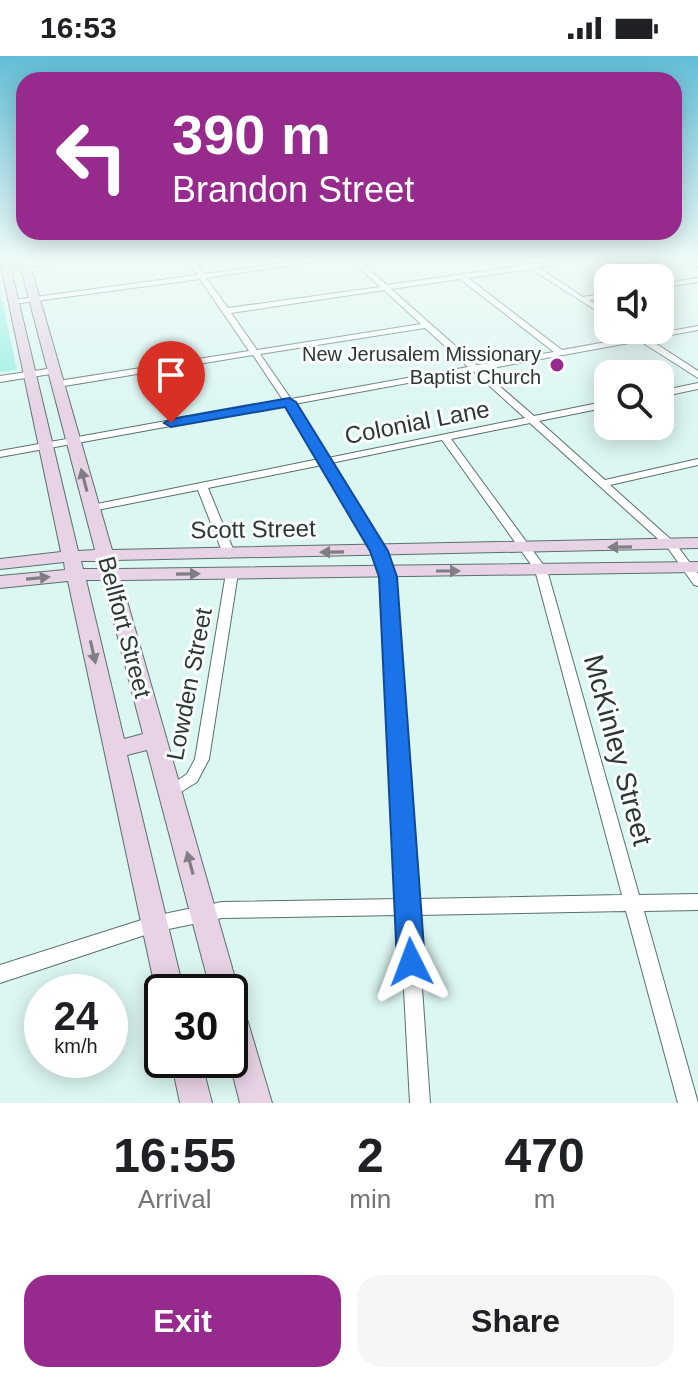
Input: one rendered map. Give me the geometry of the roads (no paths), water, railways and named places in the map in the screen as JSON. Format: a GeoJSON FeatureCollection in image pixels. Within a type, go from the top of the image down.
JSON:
{"type":"FeatureCollection","features":[{"type":"Feature","properties":{"kind":"main road","name":"Bellfort Street"},"geometry":{"type":"LineString","coordinates":[[15,310],[166,974]]}},
{"type":"Feature","properties":{"kind":"main road","name":"Bellfort Street"},"geometry":{"type":"LineString","coordinates":[[37,310],[220,974]]}},
{"type":"Feature","properties":{"kind":"main road","name":"Scott Street"},"geometry":{"type":"LineString","coordinates":[[0,582],[74,566],[105,555],[672,546],[698,543]]}},
{"type":"Feature","properties":{"kind":"main road","name":"Scott Street"},"geometry":{"type":"LineString","coordinates":[[0,564],[74,566],[110,575],[541,570],[695,572]]}},
{"type":"Feature","properties":{"kind":"main road"},"geometry":{"type":"LineString","coordinates":[[115,750],[156,739]]}},
{"type":"Feature","properties":{"kind":"main road"},"geometry":{"type":"LineString","coordinates":[[248,1074],[256,1103]]}},
{"type":"Feature","properties":{"kind":"main road"},"geometry":{"type":"LineString","coordinates":[[190,1078],[196,1103]]}},
{"type":"Feature","properties":{"kind":"street"},"geometry":{"type":"LineString","coordinates":[[234,310],[226,311],[289,402],[379,551],[387,571],[420,1103]]}},
{"type":"Feature","properties":{"kind":"street"},"geometry":{"type":"LineString","coordinates":[[411,310],[604,483],[672,546],[695,572]]}},
{"type":"Feature","properties":{"kind":"street"},"geometry":{"type":"LineString","coordinates":[[505,310],[561,353]]}},
{"type":"Feature","properties":{"kind":"street"},"geometry":{"type":"LineString","coordinates":[[0,379],[29,375],[56,377],[254,352],[428,325]]}},
{"type":"Feature","properties":{"kind":"street"},"geometry":{"type":"LineString","coordinates":[[674,332],[698,328]]}},
{"type":"Feature","properties":{"kind":"street"},"geometry":{"type":"LineString","coordinates":[[0,454],[609,344]]}},
{"type":"Feature","properties":{"kind":"street"},"geometry":{"type":"LineString","coordinates":[[650,344],[698,375]]}},
{"type":"Feature","properties":{"kind":"street"},"geometry":{"type":"LineString","coordinates":[[674,391],[698,386]]}},
{"type":"Feature","properties":{"kind":"street","name":"Colonial Lane"},"geometry":{"type":"LineString","coordinates":[[92,508],[594,407]]}},
{"type":"Feature","properties":{"kind":"street","name":"McKinley Street"},"geometry":{"type":"LineString","coordinates":[[445,437],[541,570],[688,1103]]}},
{"type":"Feature","properties":{"kind":"street"},"geometry":{"type":"LineString","coordinates":[[604,483],[698,462]]}},
{"type":"Feature","properties":{"kind":"street"},"geometry":{"type":"LineString","coordinates":[[202,486],[229,554]]}},
{"type":"Feature","properties":{"kind":"street","name":"Lowden Street"},"geometry":{"type":"LineString","coordinates":[[171,792],[192,778],[202,759],[232,573]]}},
{"type":"Feature","properties":{"kind":"street"},"geometry":{"type":"LineString","coordinates":[[0,974],[154,924],[203,912],[698,902]]}},
{"type":"Feature","properties":{"kind":"place","name":"New Jerusalem Missionary Baptist Church"},"geometry":{"type":"Point","coordinates":[557,365]}}]}
